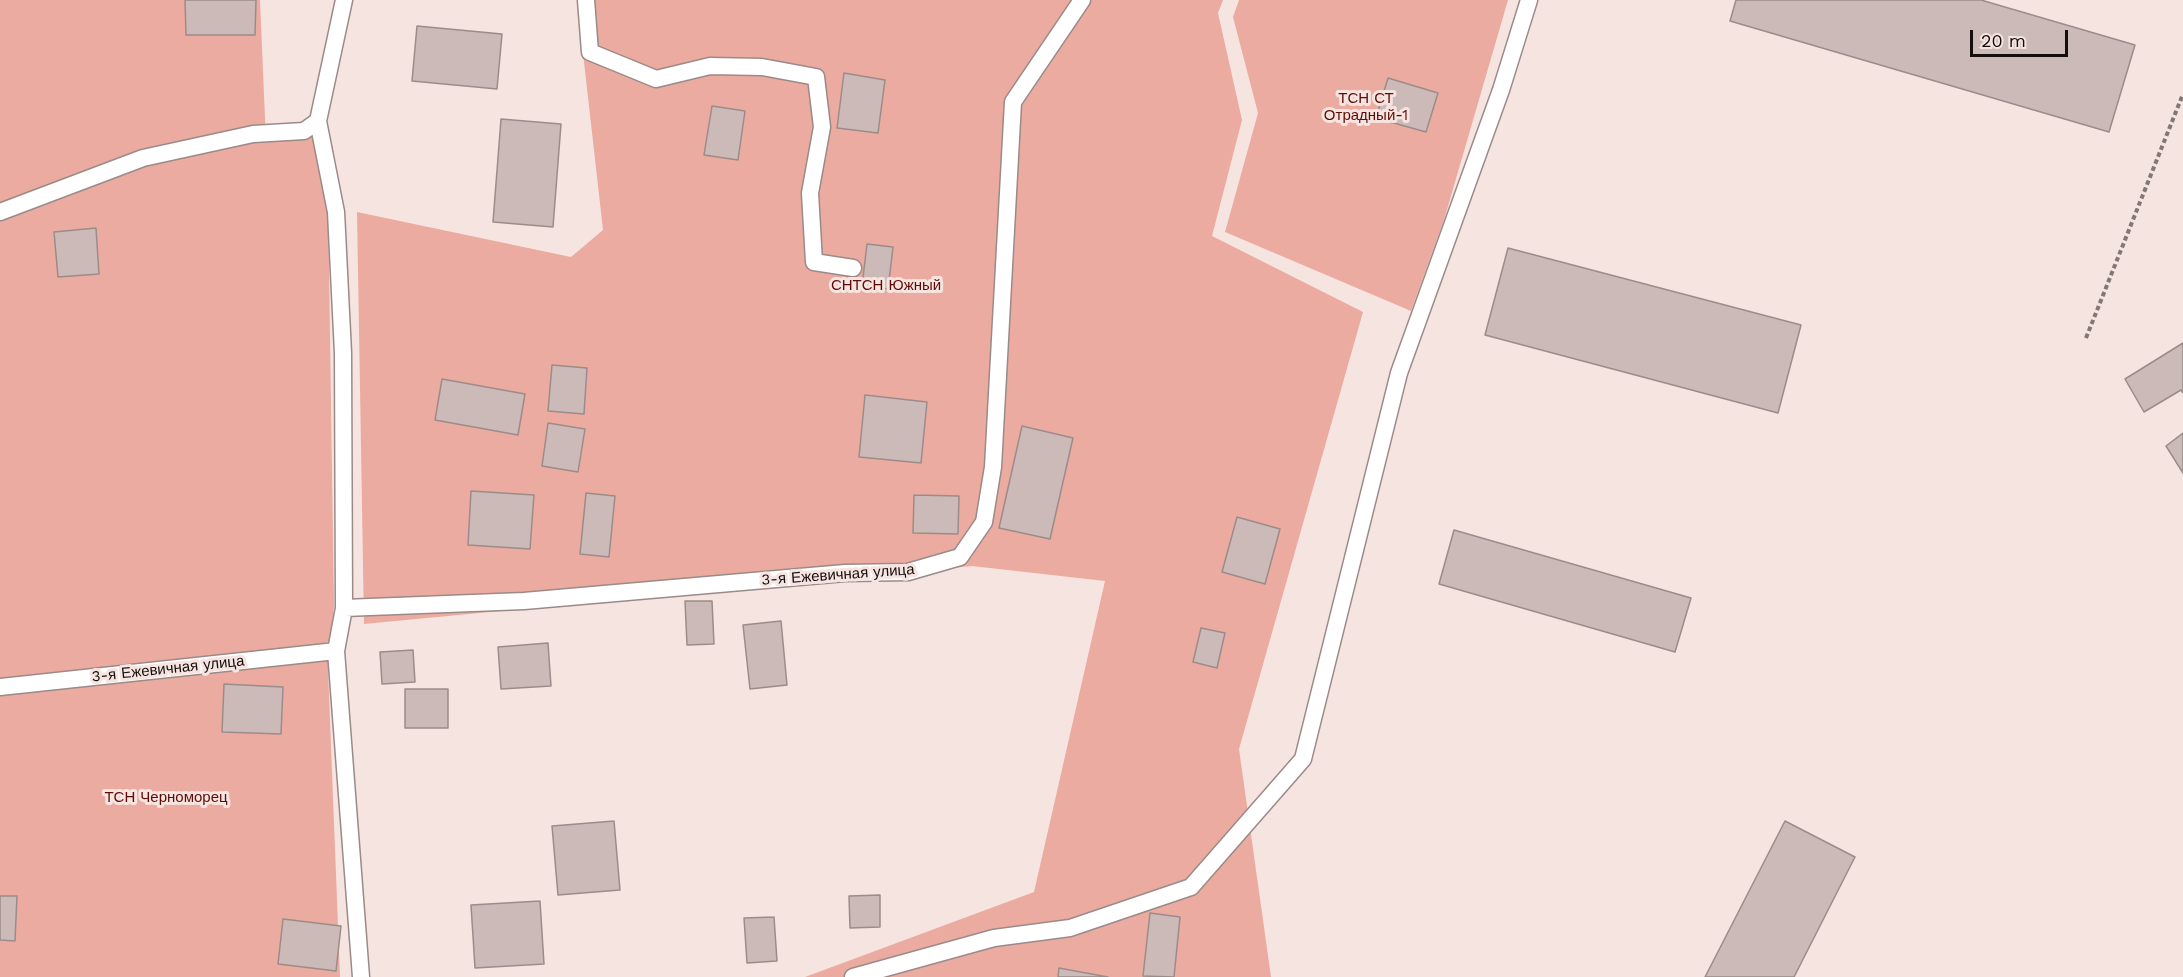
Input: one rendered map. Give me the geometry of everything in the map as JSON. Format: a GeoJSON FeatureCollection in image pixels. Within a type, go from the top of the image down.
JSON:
{"type":"FeatureCollection","features":[{"type":"Feature","properties":{"kind":"lane"},"geometry":{"type":"LineString","coordinates":[[344,0],[318,121],[336,212],[343,353],[344,608],[336,651],[362,977]]}},
{"type":"Feature","properties":{"kind":"lane"},"geometry":{"type":"LineString","coordinates":[[586,0],[590,52],[656,80],[710,66],[762,67],[816,77],[822,127],[810,193],[814,262],[853,268]]}},
{"type":"Feature","properties":{"kind":"lane"},"geometry":{"type":"LineString","coordinates":[[853,977],[994,938],[1070,928],[1191,887],[1303,759],[1400,373],[1501,90],[1529,0]]}},
{"type":"Feature","properties":{"kind":"lane","name":"3-я Ежевичная улица"},"geometry":{"type":"LineString","coordinates":[[344,608],[524,601],[845,573],[908,572],[960,557],[984,522],[993,467],[1013,102],[1075,2]]}},
{"type":"Feature","properties":{"kind":"lane"},"geometry":{"type":"LineString","coordinates":[[0,212],[143,158],[253,134],[304,131],[318,121]]}},
{"type":"Feature","properties":{"kind":"lane","name":"3-я Ежевичная улица"},"geometry":{"type":"LineString","coordinates":[[0,687],[336,651]]}},
{"type":"Feature","properties":{"kind":"path"},"geometry":{"type":"LineString","coordinates":[[2086,338],[2183,94]]}},
{"type":"Feature","properties":{"kind":"green space","name":"ТСН Черноморец"},"geometry":{"type":"Polygon","coordinates":[[[0,0],[260,0],[266,142],[312,134],[328,200],[334,606],[328,669],[340,977],[0,977],[0,0]]]}},
{"type":"Feature","properties":{"kind":"green space","name":"СНТСН Южный"},"geometry":{"type":"Polygon","coordinates":[[[577,0],[1223,0],[1218,13],[1242,120],[1212,236],[1363,312],[1239,749],[1271,977],[805,977],[1034,892],[1105,581],[972,566],[364,624],[357,212],[571,257],[603,230],[577,0]]]}},
{"type":"Feature","properties":{"kind":"green space","name":"ТСН СТ Отрадный-1"},"geometry":{"type":"Polygon","coordinates":[[[1239,0],[1508,0],[1444,220],[1411,311],[1225,232],[1258,113],[1233,17],[1239,0]]]}},
{"type":"Feature","properties":{"kind":"building"},"geometry":{"type":"Polygon","coordinates":[[[185,0],[256,0],[255,35],[186,35],[185,0]]]}},
{"type":"Feature","properties":{"kind":"building"},"geometry":{"type":"Polygon","coordinates":[[[1736,0],[1981,0],[2135,45],[2109,132],[1730,21],[1736,0]]]}},
{"type":"Feature","properties":{"kind":"building"},"geometry":{"type":"Polygon","coordinates":[[[417,26],[502,34],[497,89],[412,81],[417,26]]]}},
{"type":"Feature","properties":{"kind":"building"},"geometry":{"type":"Polygon","coordinates":[[[844,73],[885,80],[878,133],[837,128],[844,73]]]}},
{"type":"Feature","properties":{"kind":"building"},"geometry":{"type":"Polygon","coordinates":[[[1388,78],[1438,93],[1426,132],[1376,118],[1388,78]]]}},
{"type":"Feature","properties":{"kind":"building"},"geometry":{"type":"Polygon","coordinates":[[[712,106],[745,111],[738,160],[704,155],[712,106]]]}},
{"type":"Feature","properties":{"kind":"building"},"geometry":{"type":"Polygon","coordinates":[[[501,119],[561,124],[553,227],[493,222],[501,119]]]}},
{"type":"Feature","properties":{"kind":"building"},"geometry":{"type":"Polygon","coordinates":[[[96,228],[99,274],[58,277],[54,232],[96,228]]]}},
{"type":"Feature","properties":{"kind":"building"},"geometry":{"type":"Polygon","coordinates":[[[867,244],[893,247],[888,289],[862,286],[867,244]]]}},
{"type":"Feature","properties":{"kind":"building"},"geometry":{"type":"Polygon","coordinates":[[[1508,248],[1801,325],[1778,413],[1485,335],[1508,248]]]}},
{"type":"Feature","properties":{"kind":"building"},"geometry":{"type":"Polygon","coordinates":[[[2183,343],[2183,393],[2181,390],[2144,412],[2125,379],[2183,343]]]}},
{"type":"Feature","properties":{"kind":"building"},"geometry":{"type":"Polygon","coordinates":[[[552,365],[587,368],[584,414],[548,411],[552,365]]]}},
{"type":"Feature","properties":{"kind":"building"},"geometry":{"type":"Polygon","coordinates":[[[442,379],[525,394],[518,435],[435,420],[442,379]]]}},
{"type":"Feature","properties":{"kind":"building"},"geometry":{"type":"Polygon","coordinates":[[[865,395],[927,402],[921,463],[859,457],[865,395]]]}},
{"type":"Feature","properties":{"kind":"building"},"geometry":{"type":"Polygon","coordinates":[[[548,423],[585,429],[578,472],[542,466],[548,423]]]}},
{"type":"Feature","properties":{"kind":"building"},"geometry":{"type":"Polygon","coordinates":[[[1022,426],[1073,438],[1050,539],[999,528],[1022,426]]]}},
{"type":"Feature","properties":{"kind":"building"},"geometry":{"type":"Polygon","coordinates":[[[2183,433],[2183,473],[2166,446],[2183,433]]]}},
{"type":"Feature","properties":{"kind":"building"},"geometry":{"type":"Polygon","coordinates":[[[471,491],[534,495],[530,549],[468,545],[471,491]]]}},
{"type":"Feature","properties":{"kind":"building"},"geometry":{"type":"Polygon","coordinates":[[[586,493],[615,496],[609,557],[580,554],[586,493]]]}},
{"type":"Feature","properties":{"kind":"building"},"geometry":{"type":"Polygon","coordinates":[[[914,495],[959,496],[958,534],[913,533],[914,495]]]}},
{"type":"Feature","properties":{"kind":"building"},"geometry":{"type":"Polygon","coordinates":[[[1237,517],[1280,529],[1265,584],[1222,572],[1237,517]]]}},
{"type":"Feature","properties":{"kind":"building"},"geometry":{"type":"Polygon","coordinates":[[[1454,530],[1691,598],[1675,652],[1439,584],[1454,530]]]}},
{"type":"Feature","properties":{"kind":"building"},"geometry":{"type":"Polygon","coordinates":[[[685,601],[712,601],[714,644],[687,645],[685,601]]]}},
{"type":"Feature","properties":{"kind":"building"},"geometry":{"type":"Polygon","coordinates":[[[781,621],[787,685],[750,689],[743,625],[781,621]]]}},
{"type":"Feature","properties":{"kind":"building"},"geometry":{"type":"Polygon","coordinates":[[[1201,628],[1225,633],[1217,668],[1193,662],[1201,628]]]}},
{"type":"Feature","properties":{"kind":"building"},"geometry":{"type":"Polygon","coordinates":[[[548,643],[551,686],[501,689],[498,647],[548,643]]]}},
{"type":"Feature","properties":{"kind":"building"},"geometry":{"type":"Polygon","coordinates":[[[413,650],[415,682],[382,684],[380,652],[413,650]]]}},
{"type":"Feature","properties":{"kind":"building"},"geometry":{"type":"Polygon","coordinates":[[[224,684],[283,687],[281,734],[222,732],[224,684]]]}},
{"type":"Feature","properties":{"kind":"building"},"geometry":{"type":"Polygon","coordinates":[[[405,689],[448,689],[448,728],[405,728],[405,689]]]}},
{"type":"Feature","properties":{"kind":"building"},"geometry":{"type":"Polygon","coordinates":[[[614,821],[620,890],[558,895],[552,826],[614,821]]]}},
{"type":"Feature","properties":{"kind":"building"},"geometry":{"type":"Polygon","coordinates":[[[1785,821],[1855,857],[1794,977],[1705,977],[1785,821]]]}},
{"type":"Feature","properties":{"kind":"building"},"geometry":{"type":"Polygon","coordinates":[[[880,895],[880,927],[850,928],[849,896],[880,895]]]}},
{"type":"Feature","properties":{"kind":"building"},"geometry":{"type":"Polygon","coordinates":[[[0,896],[17,896],[15,941],[0,940],[0,896]]]}},
{"type":"Feature","properties":{"kind":"building"},"geometry":{"type":"Polygon","coordinates":[[[540,901],[544,964],[475,968],[471,905],[540,901]]]}},
{"type":"Feature","properties":{"kind":"building"},"geometry":{"type":"Polygon","coordinates":[[[1150,913],[1180,917],[1174,977],[1143,976],[1150,913]]]}},
{"type":"Feature","properties":{"kind":"building"},"geometry":{"type":"Polygon","coordinates":[[[774,917],[777,961],[747,963],[744,918],[774,917]]]}},
{"type":"Feature","properties":{"kind":"building"},"geometry":{"type":"Polygon","coordinates":[[[283,919],[341,926],[336,971],[278,964],[283,919]]]}},
{"type":"Feature","properties":{"kind":"building"},"geometry":{"type":"Polygon","coordinates":[[[1059,968],[1108,977],[1058,977],[1059,968]]]}}]}
